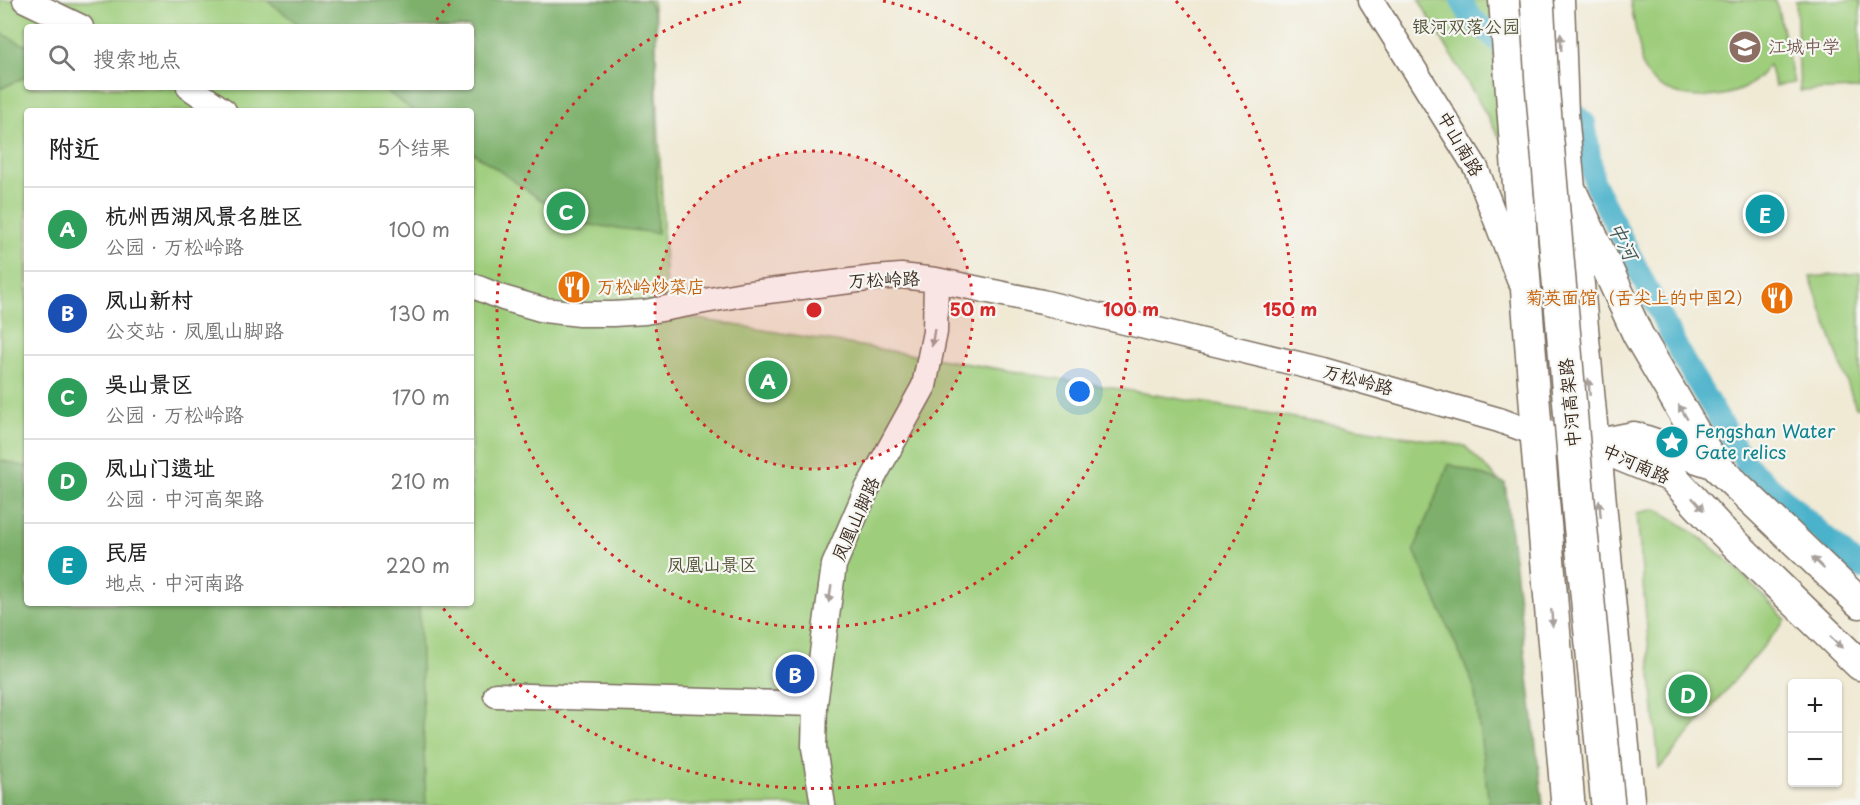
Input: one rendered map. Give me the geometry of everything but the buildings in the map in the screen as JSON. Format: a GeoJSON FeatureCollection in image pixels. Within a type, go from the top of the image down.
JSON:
{"type":"FeatureCollection","features":[{"type":"Feature","properties":{"kind":"highway","name":"中河高架路"},"geometry":{"type":"LineString","coordinates":[[1521,0],[1591,805]]}},
{"type":"Feature","properties":{"kind":"highway","name":"中河高架路"},"geometry":{"type":"LineString","coordinates":[[1537,0],[1542,84],[1579,512],[1608,805]]}},
{"type":"Feature","properties":{"kind":"highway"},"geometry":{"type":"LineString","coordinates":[[1537,434],[1568,805]]}},
{"type":"Feature","properties":{"kind":"highway"},"geometry":{"type":"LineString","coordinates":[[1594,445],[1628,805]]}},
{"type":"Feature","properties":{"kind":"main road"},"geometry":{"type":"LineString","coordinates":[[1504,0],[1537,434],[1594,445],[1634,437],[1713,463]]}},
{"type":"Feature","properties":{"kind":"main road","name":"中河南路"},"geometry":{"type":"LineString","coordinates":[[1559,0],[1563,114],[1594,445],[1672,477],[1723,532],[1860,665]]}},
{"type":"Feature","properties":{"kind":"main road","name":"中河南路"},"geometry":{"type":"LineString","coordinates":[[1570,188],[1638,335],[1713,463],[1860,603]]}},
{"type":"Feature","properties":{"kind":"street"},"geometry":{"type":"LineString","coordinates":[[26,0],[75,24]]}},
{"type":"Feature","properties":{"kind":"street","name":"中山南路"},"geometry":{"type":"LineString","coordinates":[[1371,0],[1476,168],[1527,300]]}},
{"type":"Feature","properties":{"kind":"street"},"geometry":{"type":"LineString","coordinates":[[193,90],[220,108]]}},
{"type":"Feature","properties":{"kind":"street","name":"万松岭路"},"geometry":{"type":"LineString","coordinates":[[474,286],[503,298],[544,310],[580,314],[613,314],[645,312],[743,294],[839,282],[901,276],[936,279],[1042,302],[1323,370],[1499,420],[1537,434]]}},
{"type":"Feature","properties":{"kind":"street","name":"凤凰山脚路"},"geometry":{"type":"LineString","coordinates":[[823,805],[814,748],[815,704],[834,565],[866,491],[924,386],[935,332],[936,279]]}},
{"type":"Feature","properties":{"kind":"street"},"geometry":{"type":"LineString","coordinates":[[496,695],[815,704]]}},
{"type":"Feature","properties":{"kind":"green space","name":"凤凰山景区"},"geometry":{"type":"Polygon","coordinates":[[[0,0],[653,0],[667,314],[1465,446],[1499,481],[1534,805],[0,805],[0,0]]]}},
{"type":"Feature","properties":{"kind":"green space"},"geometry":{"type":"Polygon","coordinates":[[[267,0],[648,0],[656,18],[657,233],[574,223],[474,153],[474,108],[410,108],[384,90],[474,90],[474,24],[298,24],[267,0]]]}},
{"type":"Feature","properties":{"kind":"green space","name":"银河双落公园"},"geometry":{"type":"Polygon","coordinates":[[[1419,0],[1490,0],[1502,141],[1426,12],[1419,0]]]}},
{"type":"Feature","properties":{"kind":"green space"},"geometry":{"type":"Polygon","coordinates":[[[1630,0],[1776,0],[1794,83],[1775,86],[1769,65],[1746,87],[1720,96],[1690,96],[1662,88],[1643,68],[1630,0]]]}},
{"type":"Feature","properties":{"kind":"green space"},"geometry":{"type":"Polygon","coordinates":[[[1860,0],[1860,89],[1800,91],[1796,1],[1860,0]]]}},
{"type":"Feature","properties":{"kind":"green space"},"geometry":{"type":"Polygon","coordinates":[[[0,33],[24,45],[24,77],[0,89],[0,33]]]}},
{"type":"Feature","properties":{"kind":"green space"},"geometry":{"type":"Polygon","coordinates":[[[1860,273],[1860,408],[1856,408],[1810,277],[1860,273]]]}},
{"type":"Feature","properties":{"kind":"green space"},"geometry":{"type":"Polygon","coordinates":[[[0,460],[24,466],[24,606],[419,606],[426,805],[0,805],[0,460]]]}},
{"type":"Feature","properties":{"kind":"green space"},"geometry":{"type":"Polygon","coordinates":[[[1449,464],[1505,483],[1543,805],[1489,805],[1474,686],[1414,550],[1449,464]]]}},
{"type":"Feature","properties":{"kind":"green space"},"geometry":{"type":"Polygon","coordinates":[[[1656,509],[1709,545],[1786,620],[1659,769],[1637,513],[1656,509]]]}},
{"type":"Feature","properties":{"kind":"waterway","name":"中河"},"geometry":{"type":"LineString","coordinates":[[1461,0],[1469,15],[1515,57]]}},
{"type":"Feature","properties":{"kind":"waterway","name":"中河"},"geometry":{"type":"LineString","coordinates":[[1556,96],[1585,123],[1594,183],[1684,361],[1746,464],[1860,568]]}},
{"type":"Feature","properties":{"kind":"place","name":"江城中学"},"geometry":{"type":"Point","coordinates":[1745,47]}},
{"type":"Feature","properties":{"kind":"place","name":"吴山景区"},"geometry":{"type":"Point","coordinates":[566,211]}},
{"type":"Feature","properties":{"kind":"place","name":"民居"},"geometry":{"type":"Point","coordinates":[1765,214]}},
{"type":"Feature","properties":{"kind":"place","name":"万松岭炒菜店"},"geometry":{"type":"Point","coordinates":[574,287]}},
{"type":"Feature","properties":{"kind":"place","name":"菊英面馆（舌尖上的中国2）"},"geometry":{"type":"Point","coordinates":[1777,298]}},
{"type":"Feature","properties":{"kind":"place","name":"杭州西湖风景名胜区"},"geometry":{"type":"Point","coordinates":[768,380]}},
{"type":"Feature","properties":{"kind":"place","name":"Fengshan Water Gate relics"},"geometry":{"type":"Point","coordinates":[1672,442]}},
{"type":"Feature","properties":{"kind":"place","name":"凤山新村"},"geometry":{"type":"Point","coordinates":[795,674]}},
{"type":"Feature","properties":{"kind":"place","name":"凤山门遗址"},"geometry":{"type":"Point","coordinates":[1688,694]}}]}
